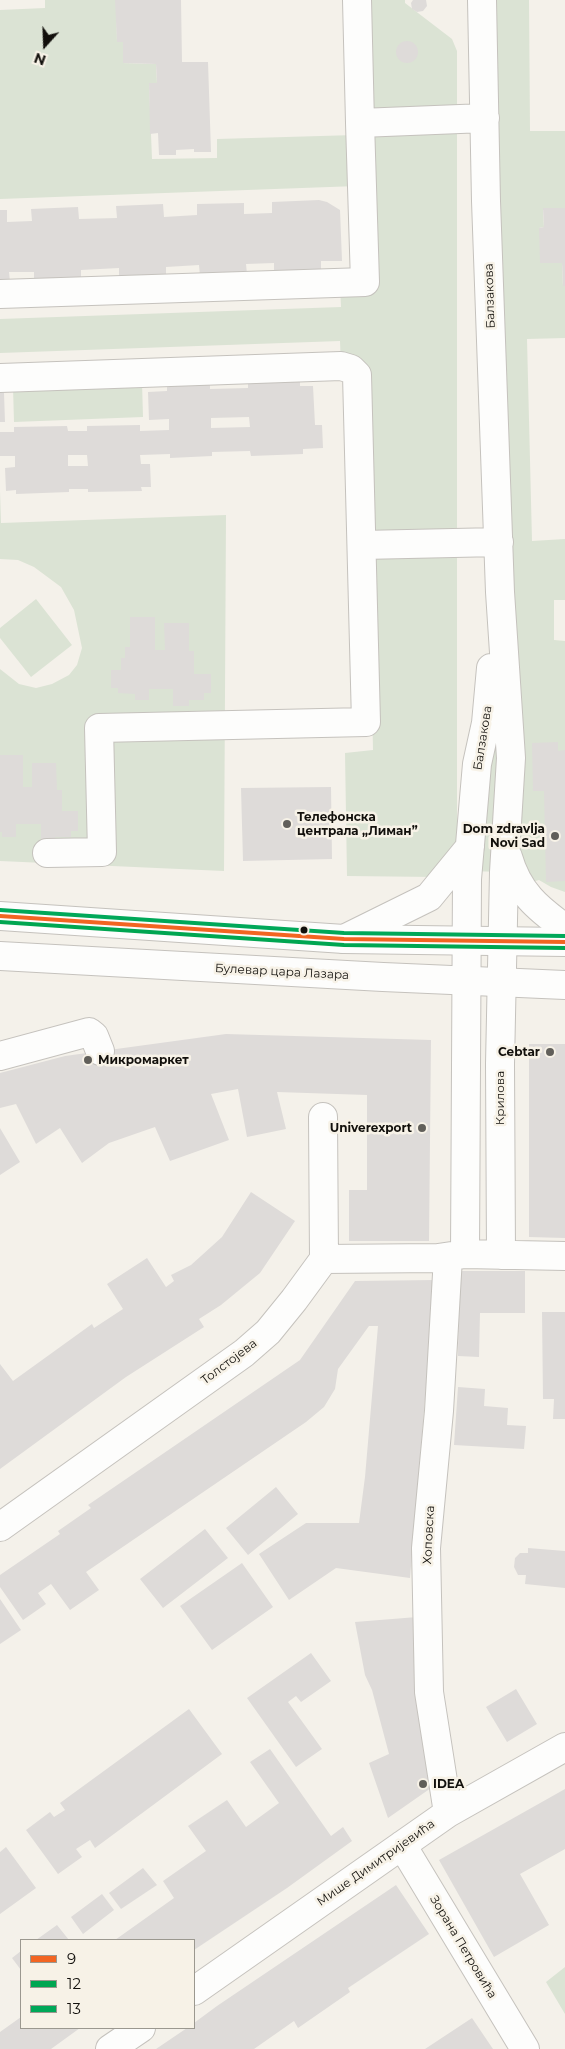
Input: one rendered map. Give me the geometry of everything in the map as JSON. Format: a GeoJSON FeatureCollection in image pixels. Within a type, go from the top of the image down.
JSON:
{"type":"FeatureCollection","features":[{"type":"Feature","properties":{"kind":"street"},"geometry":{"type":"LineString","coordinates":[[0,294],[365,282],[358,0]]}},
{"type":"Feature","properties":{"kind":"street","name":"Балзакова"},"geometry":{"type":"LineString","coordinates":[[482,0],[486,201],[500,592],[511,758],[505,847],[503,941]]}},
{"type":"Feature","properties":{"kind":"street"},"geometry":{"type":"LineString","coordinates":[[360,123],[485,118]]}},
{"type":"Feature","properties":{"kind":"street"},"geometry":{"type":"LineString","coordinates":[[0,378],[341,366],[351,369],[357,375],[366,722],[99,728],[102,852],[47,853]]}},
{"type":"Feature","properties":{"kind":"street"},"geometry":{"type":"LineString","coordinates":[[362,544],[499,542]]}},
{"type":"Feature","properties":{"kind":"street","name":"Балзакова"},"geometry":{"type":"LineString","coordinates":[[467,940],[467,883],[478,764],[486,723],[500,592]]}},
{"type":"Feature","properties":{"kind":"street"},"geometry":{"type":"LineString","coordinates":[[344,939],[429,897],[471,846]]}},
{"type":"Feature","properties":{"kind":"street"},"geometry":{"type":"LineString","coordinates":[[505,847],[512,871],[532,903],[565,928]]}},
{"type":"Feature","properties":{"kind":"street"},"geometry":{"type":"LineString","coordinates":[[0,916],[344,939],[565,942]]}},
{"type":"Feature","properties":{"kind":"street"},"geometry":{"type":"LineString","coordinates":[[457,1256],[466,1040],[467,940]]}},
{"type":"Feature","properties":{"kind":"street","name":"Крилова"},"geometry":{"type":"LineString","coordinates":[[501,1255],[500,1064],[503,941]]}},
{"type":"Feature","properties":{"kind":"street","name":"Булевар цара Лазара"},"geometry":{"type":"LineString","coordinates":[[0,956],[565,985]]}},
{"type":"Feature","properties":{"kind":"street"},"geometry":{"type":"LineString","coordinates":[[0,1056],[89,1032],[94,1036],[100,1051]]}},
{"type":"Feature","properties":{"kind":"street"},"geometry":{"type":"LineString","coordinates":[[323,1117],[324,1259],[501,1255],[565,1256]]}},
{"type":"Feature","properties":{"kind":"street","name":"Хоповска"},"geometry":{"type":"LineString","coordinates":[[448,1813],[429,1692],[426,1548],[439,1411],[457,1256]]}},
{"type":"Feature","properties":{"kind":"street","name":"Толстојева"},"geometry":{"type":"LineString","coordinates":[[0,1527],[244,1353],[273,1325],[324,1259]]}},
{"type":"Feature","properties":{"kind":"street","name":"Мише Димитријевића"},"geometry":{"type":"LineString","coordinates":[[195,1990],[448,1813],[565,1747]]}},
{"type":"Feature","properties":{"kind":"street","name":"Зорана Петровића"},"geometry":{"type":"LineString","coordinates":[[402,1845],[525,2049]]}},
{"type":"Feature","properties":{"kind":"street"},"geometry":{"type":"LineString","coordinates":[[110,2049],[140,2029]]}},
{"type":"Feature","properties":{"kind":"green space"},"geometry":{"type":"Polygon","coordinates":[[[45,0],[116,0],[117,41],[123,42],[123,63],[156,64],[157,83],[149,84],[152,159],[217,158],[217,139],[355,135],[357,186],[0,199],[0,10],[45,8],[45,0]]]}},
{"type":"Feature","properties":{"kind":"green space"},"geometry":{"type":"Polygon","coordinates":[[[361,0],[405,0],[405,3],[452,39],[457,51],[457,854],[435,877],[347,876],[345,753],[373,750],[368,365],[341,366],[340,341],[0,353],[0,319],[341,307],[340,283],[351,283],[361,0]]]}},
{"type":"Feature","properties":{"kind":"green space"},"geometry":{"type":"Polygon","coordinates":[[[496,0],[529,0],[530,131],[565,131],[565,210],[543,210],[544,227],[539,228],[562,263],[563,286],[565,286],[565,338],[527,339],[532,541],[565,539],[565,600],[554,600],[554,640],[565,641],[565,892],[539,880],[528,883],[504,872],[468,871],[486,723],[499,542],[496,0]]]}},
{"type":"Feature","properties":{"kind":"green space"},"geometry":{"type":"Polygon","coordinates":[[[142,382],[143,417],[14,422],[13,387],[142,382]]]}},
{"type":"Feature","properties":{"kind":"green space"},"geometry":{"type":"Polygon","coordinates":[[[0,491],[1,523],[226,515],[224,871],[0,861],[0,669],[19,684],[36,688],[52,684],[69,675],[77,665],[82,648],[74,610],[61,587],[34,567],[18,560],[0,559],[0,491]]]}},
{"type":"Feature","properties":{"kind":"green space"},"geometry":{"type":"Polygon","coordinates":[[[36,599],[72,645],[31,677],[0,638],[0,628],[36,599]]]}},
{"type":"Feature","properties":{"kind":"green space"},"geometry":{"type":"Polygon","coordinates":[[[565,1967],[565,2014],[546,1982],[565,1967]]]}},
{"type":"Feature","properties":{"kind":"building"},"geometry":{"type":"Polygon","coordinates":[[[115,0],[181,0],[182,62],[208,62],[211,152],[194,152],[194,149],[176,150],[176,155],[159,155],[158,133],[150,134],[149,83],[157,83],[156,64],[123,63],[123,42],[117,42],[115,0]]]}},
{"type":"Feature","properties":{"kind":"building"},"geometry":{"type":"Polygon","coordinates":[[[413,0],[426,0],[427,6],[423,11],[417,12],[412,9],[411,3],[413,0]]]}},
{"type":"Feature","properties":{"kind":"building"},"geometry":{"type":"Polygon","coordinates":[[[407,41],[415,44],[418,52],[415,60],[407,63],[399,60],[396,52],[399,44],[407,41]]]}},
{"type":"Feature","properties":{"kind":"building"},"geometry":{"type":"Polygon","coordinates":[[[319,200],[327,202],[340,210],[342,261],[321,261],[321,272],[274,273],[274,263],[246,264],[247,274],[200,276],[199,265],[166,267],[166,276],[119,277],[119,268],[81,270],[81,278],[34,280],[34,272],[9,272],[10,282],[0,282],[0,210],[7,210],[7,222],[32,221],[31,209],[78,207],[79,219],[117,218],[116,206],[163,204],[164,217],[197,215],[197,204],[244,203],[244,214],[272,213],[272,202],[319,200]]]}},
{"type":"Feature","properties":{"kind":"building"},"geometry":{"type":"Polygon","coordinates":[[[543,208],[565,208],[565,286],[563,286],[562,263],[540,263],[539,228],[544,227],[543,208]]]}},
{"type":"Feature","properties":{"kind":"building"},"geometry":{"type":"Polygon","coordinates":[[[300,381],[300,386],[313,386],[315,425],[322,425],[323,448],[303,449],[303,454],[251,456],[250,451],[212,452],[212,456],[170,458],[170,454],[140,455],[141,464],[150,464],[151,487],[141,487],[142,491],[88,492],[88,489],[69,489],[69,492],[16,494],[16,490],[6,491],[5,468],[15,467],[15,456],[0,456],[0,432],[14,432],[14,427],[67,426],[68,431],[87,431],[87,426],[140,425],[140,431],[169,430],[169,419],[149,420],[148,392],[167,391],[167,385],[210,384],[210,389],[248,388],[248,382],[300,381]],[[249,417],[211,418],[211,428],[250,427],[249,417]],[[68,455],[68,466],[88,466],[87,455],[68,455]]]}},
{"type":"Feature","properties":{"kind":"building"},"geometry":{"type":"Polygon","coordinates":[[[0,393],[4,393],[5,422],[0,422],[0,393]]]}},
{"type":"Feature","properties":{"kind":"building"},"geometry":{"type":"Polygon","coordinates":[[[130,617],[155,617],[155,650],[165,650],[164,623],[189,623],[189,651],[194,651],[194,674],[211,674],[211,693],[204,693],[204,700],[189,700],[189,706],[173,706],[173,689],[149,689],[149,700],[135,700],[135,694],[118,693],[118,688],[111,688],[111,670],[121,670],[121,658],[125,658],[125,647],[130,647],[130,617]]]}},
{"type":"Feature","properties":{"kind":"building","name":"Dom zdravlja Novi Sad"},"geometry":{"type":"Polygon","coordinates":[[[558,742],[558,751],[565,750],[565,881],[546,882],[544,791],[533,791],[532,743],[558,742]]]}},
{"type":"Feature","properties":{"kind":"building"},"geometry":{"type":"Polygon","coordinates":[[[0,755],[23,755],[23,787],[32,787],[32,763],[56,763],[57,790],[62,790],[62,811],[78,811],[78,831],[71,831],[71,837],[55,837],[55,843],[41,843],[41,824],[16,824],[16,837],[2,837],[2,832],[0,832],[0,755]]]}},
{"type":"Feature","properties":{"kind":"building","name":"Телефонска централа „Лиман”"},"geometry":{"type":"Polygon","coordinates":[[[331,787],[332,859],[243,861],[241,788],[331,787]]]}},
{"type":"Feature","properties":{"kind":"building"},"geometry":{"type":"Polygon","coordinates":[[[226,1034],[431,1040],[429,1241],[349,1241],[349,1190],[367,1190],[367,1095],[277,1092],[286,1129],[247,1137],[238,1089],[211,1094],[229,1140],[170,1161],[155,1127],[109,1143],[82,1163],[60,1128],[36,1144],[16,1104],[0,1108],[0,1073],[65,1056],[226,1034]]]}},
{"type":"Feature","properties":{"kind":"building"},"geometry":{"type":"Polygon","coordinates":[[[529,1044],[565,1044],[565,1238],[529,1237],[529,1044]]]}},
{"type":"Feature","properties":{"kind":"building"},"geometry":{"type":"Polygon","coordinates":[[[0,1128],[20,1162],[0,1175],[0,1128]]]}},
{"type":"Feature","properties":{"kind":"building"},"geometry":{"type":"Polygon","coordinates":[[[251,1192],[295,1221],[260,1273],[221,1305],[199,1319],[204,1327],[126,1377],[0,1469],[0,1364],[13,1381],[92,1324],[94,1328],[123,1309],[107,1284],[147,1258],[166,1287],[174,1281],[171,1275],[191,1265],[222,1237],[251,1192]]]}},
{"type":"Feature","properties":{"kind":"building"},"geometry":{"type":"Polygon","coordinates":[[[459,1271],[525,1271],[525,1313],[480,1313],[479,1357],[458,1356],[459,1271]]]}},
{"type":"Feature","properties":{"kind":"building"},"geometry":{"type":"Polygon","coordinates":[[[435,1280],[410,1578],[336,1568],[289,1600],[259,1554],[306,1523],[359,1523],[365,1477],[378,1326],[369,1326],[338,1369],[335,1389],[324,1407],[306,1422],[86,1572],[99,1590],[70,1610],[51,1584],[38,1593],[46,1604],[23,1620],[0,1587],[0,1575],[60,1534],[58,1531],[91,1508],[88,1505],[300,1360],[355,1281],[435,1280]]]}},
{"type":"Feature","properties":{"kind":"building"},"geometry":{"type":"Polygon","coordinates":[[[542,1312],[565,1312],[565,1419],[553,1419],[554,1399],[543,1399],[542,1312]]]}},
{"type":"Feature","properties":{"kind":"building"},"geometry":{"type":"Polygon","coordinates":[[[458,1387],[485,1389],[484,1406],[508,1408],[507,1425],[526,1426],[524,1449],[454,1445],[458,1387]]]}},
{"type":"Feature","properties":{"kind":"building"},"geometry":{"type":"Polygon","coordinates":[[[276,1487],[298,1514],[248,1555],[226,1528],[276,1487]]]}},
{"type":"Feature","properties":{"kind":"building"},"geometry":{"type":"Polygon","coordinates":[[[205,1529],[228,1558],[163,1608],[140,1579],[205,1529]]]}},
{"type":"Feature","properties":{"kind":"building"},"geometry":{"type":"Polygon","coordinates":[[[528,1548],[565,1551],[565,1588],[525,1584],[526,1575],[518,1575],[514,1567],[515,1558],[520,1553],[528,1553],[528,1548]]]}},
{"type":"Feature","properties":{"kind":"building"},"geometry":{"type":"Polygon","coordinates":[[[242,1563],[273,1607],[212,1650],[180,1606],[242,1563]]]}},
{"type":"Feature","properties":{"kind":"building"},"geometry":{"type":"Polygon","coordinates":[[[0,1599],[21,1630],[0,1644],[0,1599]]]}},
{"type":"Feature","properties":{"kind":"building"},"geometry":{"type":"Polygon","coordinates":[[[417,1617],[431,1788],[388,1818],[369,1763],[389,1754],[372,1690],[365,1675],[355,1622],[417,1617]]]}},
{"type":"Feature","properties":{"kind":"building"},"geometry":{"type":"Polygon","coordinates":[[[311,1653],[331,1681],[301,1702],[296,1696],[288,1702],[322,1749],[296,1767],[247,1698],[311,1653]]]}},
{"type":"Feature","properties":{"kind":"building"},"geometry":{"type":"Polygon","coordinates":[[[516,1689],[537,1724],[507,1742],[486,1707],[516,1689]]]}},
{"type":"Feature","properties":{"kind":"building"},"geometry":{"type":"Polygon","coordinates":[[[189,1709],[222,1754],[95,1848],[90,1840],[76,1849],[82,1857],[58,1874],[26,1830],[50,1812],[54,1817],[65,1810],[60,1803],[189,1709]]]}},
{"type":"Feature","properties":{"kind":"building"},"geometry":{"type":"Polygon","coordinates":[[[270,1749],[331,1836],[343,1827],[352,1841],[287,1888],[195,1949],[195,1939],[116,1939],[174,1898],[163,1881],[206,1851],[188,1826],[227,1800],[246,1827],[279,1803],[250,1762],[270,1749]]]}},
{"type":"Feature","properties":{"kind":"building"},"geometry":{"type":"Polygon","coordinates":[[[565,1789],[565,1849],[520,1874],[549,1925],[494,1957],[439,1860],[565,1789]]]}},
{"type":"Feature","properties":{"kind":"building"},"geometry":{"type":"Polygon","coordinates":[[[6,1847],[36,1888],[0,1914],[0,1852],[6,1847]]]}},
{"type":"Feature","properties":{"kind":"building"},"geometry":{"type":"Polygon","coordinates":[[[143,1868],[157,1885],[121,1909],[109,1893],[143,1868]]]}},
{"type":"Feature","properties":{"kind":"building"},"geometry":{"type":"Polygon","coordinates":[[[396,1885],[429,1934],[348,1988],[350,1992],[298,2028],[294,2021],[254,2049],[156,2049],[186,2029],[195,2029],[195,2022],[396,1885]]]}},
{"type":"Feature","properties":{"kind":"building"},"geometry":{"type":"Polygon","coordinates":[[[102,1894],[114,1910],[83,1934],[71,1917],[102,1894]]]}},
{"type":"Feature","properties":{"kind":"building"},"geometry":{"type":"Polygon","coordinates":[[[57,1925],[68,1939],[37,1939],[57,1925]]]}},
{"type":"Feature","properties":{"kind":"building"},"geometry":{"type":"Polygon","coordinates":[[[20,1952],[20,1969],[12,1958],[20,1952]]]}},
{"type":"Feature","properties":{"kind":"building"},"geometry":{"type":"Polygon","coordinates":[[[20,2018],[20,2029],[79,2029],[51,2049],[0,2049],[0,2032],[20,2018]]]}},
{"type":"Feature","properties":{"kind":"building"},"geometry":{"type":"Polygon","coordinates":[[[472,2018],[493,2049],[425,2049],[472,2018]]]}},
{"type":"Feature","properties":{"kind":"transit line","name":"13"},"geometry":{"type":"LineString","coordinates":[[0,910],[344,933],[565,936]]}},
{"type":"Feature","properties":{"kind":"transit line","name":"9"},"geometry":{"type":"LineString","coordinates":[[0,916],[344,939],[565,942]]}},
{"type":"Feature","properties":{"kind":"transit line","name":"12"},"geometry":{"type":"LineString","coordinates":[[0,922],[344,945],[565,948]]}},
{"type":"Feature","properties":{"kind":"place","name":"Телефонска централа „Лиман”"},"geometry":{"type":"Point","coordinates":[287,824]}},
{"type":"Feature","properties":{"kind":"place","name":"Dom zdravlja Novi Sad"},"geometry":{"type":"Point","coordinates":[555,836]}},
{"type":"Feature","properties":{"kind":"place","name":"Cebtar"},"geometry":{"type":"Point","coordinates":[550,1052]}},
{"type":"Feature","properties":{"kind":"place","name":"Микромаркет"},"geometry":{"type":"Point","coordinates":[88,1060]}},
{"type":"Feature","properties":{"kind":"place","name":"Univerexport"},"geometry":{"type":"Point","coordinates":[422,1128]}},
{"type":"Feature","properties":{"kind":"place","name":"IDEA"},"geometry":{"type":"Point","coordinates":[423,1784]}}]}
